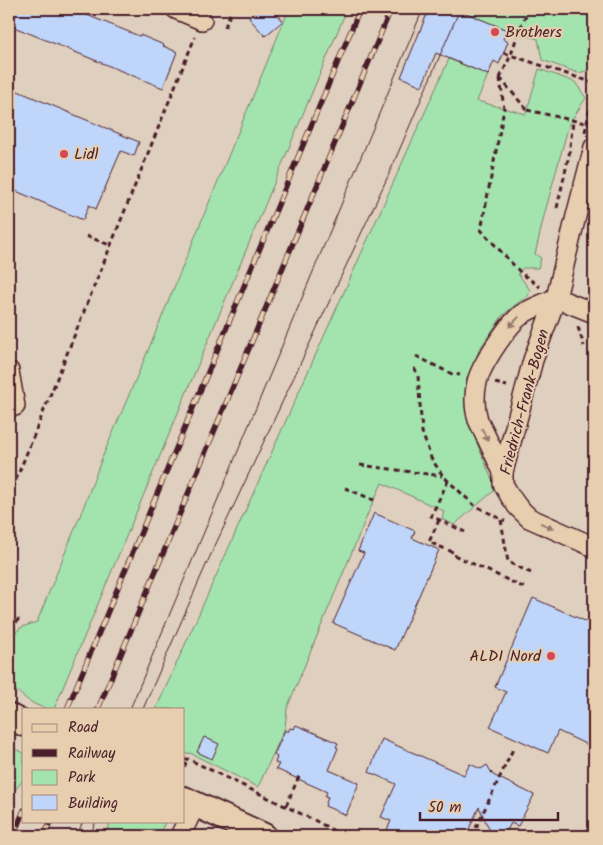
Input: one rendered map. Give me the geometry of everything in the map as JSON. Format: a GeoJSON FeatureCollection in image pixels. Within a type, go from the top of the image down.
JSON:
{"type":"FeatureCollection","features":[{"type":"Feature","properties":{"kind":"main road"},"geometry":{"type":"LineString","coordinates":[[9,716],[22,723]]}},
{"type":"Feature","properties":{"kind":"main road"},"geometry":{"type":"LineString","coordinates":[[190,802],[264,836]]}},
{"type":"Feature","properties":{"kind":"street"},"geometry":{"type":"LineString","coordinates":[[176,9],[202,20]]}},
{"type":"Feature","properties":{"kind":"street","name":"Friedrich-Frank-Bogen"},"geometry":{"type":"LineString","coordinates":[[589,143],[577,212],[556,298],[533,360],[503,472],[503,484],[516,506],[529,518],[594,547]]}},
{"type":"Feature","properties":{"kind":"street"},"geometry":{"type":"LineString","coordinates":[[503,472],[476,412],[475,396],[478,380],[493,350],[505,332],[524,313],[556,298],[594,313]]}},
{"type":"Feature","properties":{"kind":"street"},"geometry":{"type":"LineString","coordinates":[[9,371],[16,406]]}},
{"type":"Feature","properties":{"kind":"street"},"geometry":{"type":"LineString","coordinates":[[185,819],[190,802]]}},
{"type":"Feature","properties":{"kind":"street"},"geometry":{"type":"LineString","coordinates":[[180,836],[184,822]]}},
{"type":"Feature","properties":{"kind":"path"},"geometry":{"type":"LineString","coordinates":[[225,27],[232,9]]}},
{"type":"Feature","properties":{"kind":"path"},"geometry":{"type":"LineString","coordinates":[[530,9],[500,78],[504,109],[481,230],[521,273],[538,285]]}},
{"type":"Feature","properties":{"kind":"path"},"geometry":{"type":"LineString","coordinates":[[9,497],[202,20]]}},
{"type":"Feature","properties":{"kind":"path"},"geometry":{"type":"LineString","coordinates":[[504,52],[594,83]]}},
{"type":"Feature","properties":{"kind":"path"},"geometry":{"type":"LineString","coordinates":[[500,78],[526,110],[594,125]]}},
{"type":"Feature","properties":{"kind":"path"},"geometry":{"type":"LineString","coordinates":[[589,143],[594,91]]}},
{"type":"Feature","properties":{"kind":"path"},"geometry":{"type":"LineString","coordinates":[[556,213],[569,155],[574,120]]}},
{"type":"Feature","properties":{"kind":"path"},"geometry":{"type":"LineString","coordinates":[[86,236],[110,245]]}},
{"type":"Feature","properties":{"kind":"path"},"geometry":{"type":"LineString","coordinates":[[534,291],[540,281]]}},
{"type":"Feature","properties":{"kind":"path"},"geometry":{"type":"LineString","coordinates":[[416,356],[452,374]]}},
{"type":"Feature","properties":{"kind":"path"},"geometry":{"type":"LineString","coordinates":[[414,368],[418,376],[422,432],[431,458],[443,476],[474,506]]}},
{"type":"Feature","properties":{"kind":"path"},"geometry":{"type":"LineString","coordinates":[[360,465],[443,476]]}},
{"type":"Feature","properties":{"kind":"path"},"geometry":{"type":"LineString","coordinates":[[448,481],[430,516],[465,532]]}},
{"type":"Feature","properties":{"kind":"path"},"geometry":{"type":"LineString","coordinates":[[345,488],[374,500]]}},
{"type":"Feature","properties":{"kind":"path"},"geometry":{"type":"LineString","coordinates":[[439,520],[428,542],[525,588]]}},
{"type":"Feature","properties":{"kind":"path"},"geometry":{"type":"LineString","coordinates":[[501,520],[508,562],[531,573]]}},
{"type":"Feature","properties":{"kind":"path"},"geometry":{"type":"LineString","coordinates":[[9,639],[20,615]]}},
{"type":"Feature","properties":{"kind":"path"},"geometry":{"type":"LineString","coordinates":[[472,836],[514,747]]}},
{"type":"Feature","properties":{"kind":"path"},"geometry":{"type":"LineString","coordinates":[[186,759],[286,806],[343,836]]}},
{"type":"Feature","properties":{"kind":"path"},"geometry":{"type":"LineString","coordinates":[[286,806],[300,774]]}},
{"type":"Feature","properties":{"kind":"green space"},"geometry":{"type":"Polygon","coordinates":[[[289,9],[347,9],[54,708],[41,707],[24,697],[9,683],[9,654],[12,640],[19,629],[37,622],[102,458],[289,9]]]}},
{"type":"Feature","properties":{"kind":"green space"},"geometry":{"type":"Polygon","coordinates":[[[469,9],[594,9],[594,69],[578,73],[542,60],[538,39],[507,30],[468,14],[469,9]]]}},
{"type":"Feature","properties":{"kind":"green space"},"geometry":{"type":"Polygon","coordinates":[[[449,59],[488,75],[477,101],[526,114],[539,69],[575,82],[586,98],[569,124],[535,254],[541,258],[538,268],[523,268],[518,274],[530,290],[528,296],[503,315],[479,350],[468,383],[469,424],[496,489],[454,525],[442,519],[444,511],[382,483],[287,708],[285,728],[258,787],[190,753],[185,754],[185,708],[156,708],[449,59]]]}},
{"type":"Feature","properties":{"kind":"green space"},"geometry":{"type":"Polygon","coordinates":[[[9,747],[22,752],[22,781],[14,791],[9,805],[9,747]]]}},
{"type":"Feature","properties":{"kind":"green space"},"geometry":{"type":"Polygon","coordinates":[[[111,822],[165,822],[155,836],[105,836],[111,822]]]}},
{"type":"Feature","properties":{"kind":"building"},"geometry":{"type":"Polygon","coordinates":[[[9,9],[72,9],[140,35],[177,52],[163,88],[9,25],[9,9]]]}},
{"type":"Feature","properties":{"kind":"building"},"geometry":{"type":"Polygon","coordinates":[[[260,9],[273,9],[283,21],[265,36],[249,18],[260,9]]]}},
{"type":"Feature","properties":{"kind":"building"},"geometry":{"type":"Polygon","coordinates":[[[429,9],[456,9],[507,30],[503,39],[508,42],[499,64],[494,61],[488,75],[436,53],[422,86],[401,77],[429,9]]]}},
{"type":"Feature","properties":{"kind":"building","name":"Lidl"},"geometry":{"type":"Polygon","coordinates":[[[13,89],[139,142],[134,156],[121,151],[96,209],[89,205],[83,220],[9,188],[9,99],[13,89]]]}},
{"type":"Feature","properties":{"kind":"building"},"geometry":{"type":"Polygon","coordinates":[[[374,513],[415,531],[412,538],[439,550],[395,650],[333,623],[364,553],[358,551],[374,513]]]}},
{"type":"Feature","properties":{"kind":"building","name":"ALDI Nord"},"geometry":{"type":"Polygon","coordinates":[[[533,598],[594,625],[594,748],[558,731],[548,753],[490,727],[506,692],[495,687],[533,598]]]}},
{"type":"Feature","properties":{"kind":"building"},"geometry":{"type":"Polygon","coordinates":[[[296,725],[338,743],[336,747],[338,748],[329,770],[359,783],[346,815],[325,806],[328,797],[325,796],[327,792],[276,769],[279,764],[275,763],[277,757],[274,755],[285,730],[288,732],[290,728],[294,729],[296,725]]]}},
{"type":"Feature","properties":{"kind":"building"},"geometry":{"type":"Polygon","coordinates":[[[204,737],[219,744],[212,759],[197,752],[204,737]]]}},
{"type":"Feature","properties":{"kind":"building"},"geometry":{"type":"Polygon","coordinates":[[[382,739],[464,775],[470,764],[481,769],[487,765],[493,775],[534,795],[518,826],[511,823],[504,836],[496,836],[491,833],[479,807],[466,836],[384,836],[391,821],[381,817],[396,784],[369,772],[382,739]]]}},
{"type":"Feature","properties":{"kind":"tram line"},"geometry":{"type":"LineString","coordinates":[[130,708],[423,9]]}},
{"type":"Feature","properties":{"kind":"tram line"},"geometry":{"type":"LineString","coordinates":[[143,708],[206,565],[389,174],[460,9]]}},
{"type":"Feature","properties":{"kind":"tram line"},"geometry":{"type":"LineString","coordinates":[[77,836],[83,822]]}},
{"type":"Feature","properties":{"kind":"tram line"},"geometry":{"type":"LineString","coordinates":[[90,836],[96,822]]}},
{"type":"Feature","properties":{"kind":"railway"},"geometry":{"type":"LineString","coordinates":[[67,708],[360,9]]}},
{"type":"Feature","properties":{"kind":"railway"},"geometry":{"type":"LineString","coordinates":[[98,708],[391,9]]}},
{"type":"Feature","properties":{"kind":"railway"},"geometry":{"type":"LineString","coordinates":[[13,836],[22,815]]}},
{"type":"Feature","properties":{"kind":"railway"},"geometry":{"type":"LineString","coordinates":[[44,836],[51,822]]}},
{"type":"Feature","properties":{"kind":"place","name":"Brothers"},"geometry":{"type":"Point","coordinates":[495,32]}},
{"type":"Feature","properties":{"kind":"place","name":"Lidl"},"geometry":{"type":"Point","coordinates":[64,154]}},
{"type":"Feature","properties":{"kind":"place","name":"ALDI Nord"},"geometry":{"type":"Point","coordinates":[551,656]}}]}
